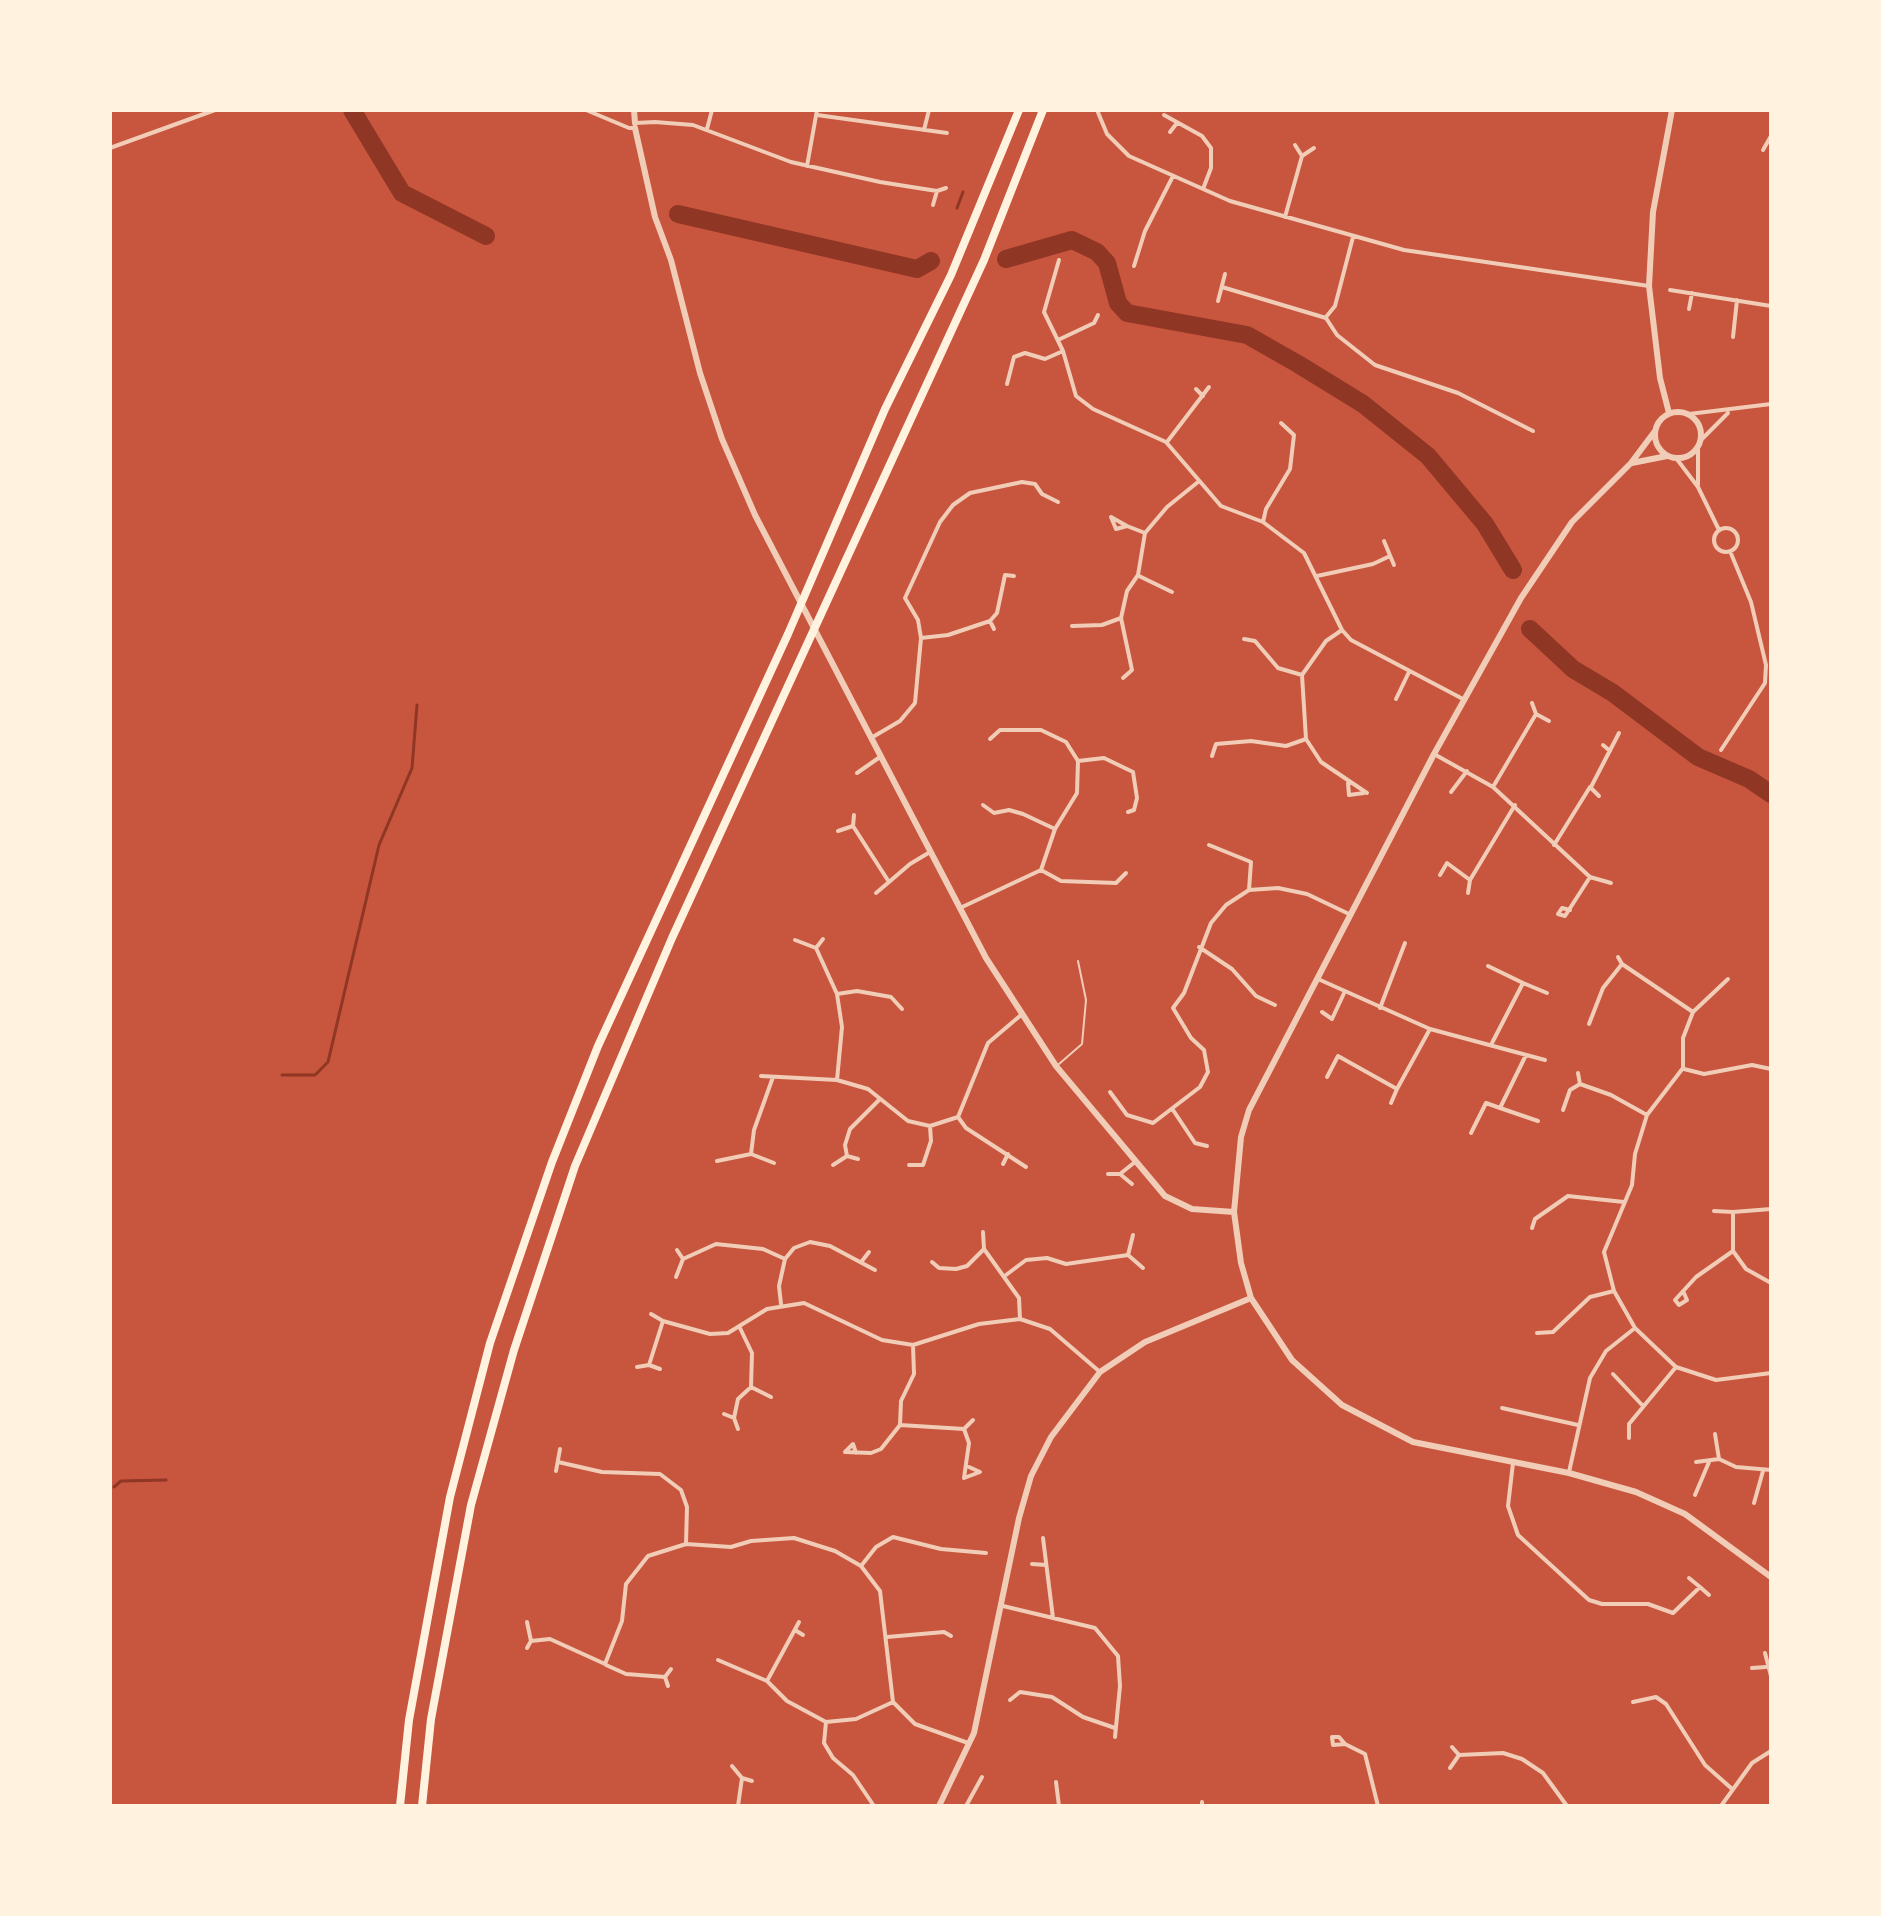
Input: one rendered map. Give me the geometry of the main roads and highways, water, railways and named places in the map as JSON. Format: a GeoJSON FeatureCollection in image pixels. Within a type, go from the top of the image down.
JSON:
{"type":"FeatureCollection","features":[{"type":"Feature","properties":{"kind":"highway"},"geometry":{"type":"LineString","coordinates":[[400,1806],[409,1720],[450,1497],[490,1343],[552,1162],[598,1046],[788,634],[885,409],[951,275],[1019,110]]}},
{"type":"Feature","properties":{"kind":"highway"},"geometry":{"type":"LineString","coordinates":[[422,1806],[431,1719],[471,1505],[514,1350],[575,1166],[672,938],[984,260],[1043,110]]}},
{"type":"Feature","properties":{"kind":"waterway"},"geometry":{"type":"LineString","coordinates":[[352,110],[402,193],[486,236]]}},
{"type":"Feature","properties":{"kind":"waterway"},"geometry":{"type":"LineString","coordinates":[[957,208],[963,192]]}},
{"type":"Feature","properties":{"kind":"waterway"},"geometry":{"type":"LineString","coordinates":[[678,214],[917,269],[931,261]]}},
{"type":"Feature","properties":{"kind":"waterway"},"geometry":{"type":"LineString","coordinates":[[1006,259],[1072,240],[1097,252],[1107,263],[1118,303],[1127,313],[1247,335],[1298,364],[1363,404],[1428,456],[1485,524],[1513,570]]}},
{"type":"Feature","properties":{"kind":"waterway"},"geometry":{"type":"LineString","coordinates":[[1530,629],[1573,669],[1613,693],[1698,757],[1749,779],[1771,794]]}},
{"type":"Feature","properties":{"kind":"waterway"},"geometry":{"type":"LineString","coordinates":[[282,1075],[315,1075],[328,1062],[379,845],[412,768],[417,705]]}},
{"type":"Feature","properties":{"kind":"waterway"},"geometry":{"type":"LineString","coordinates":[[114,1487],[121,1481],[166,1480]]}}]}
